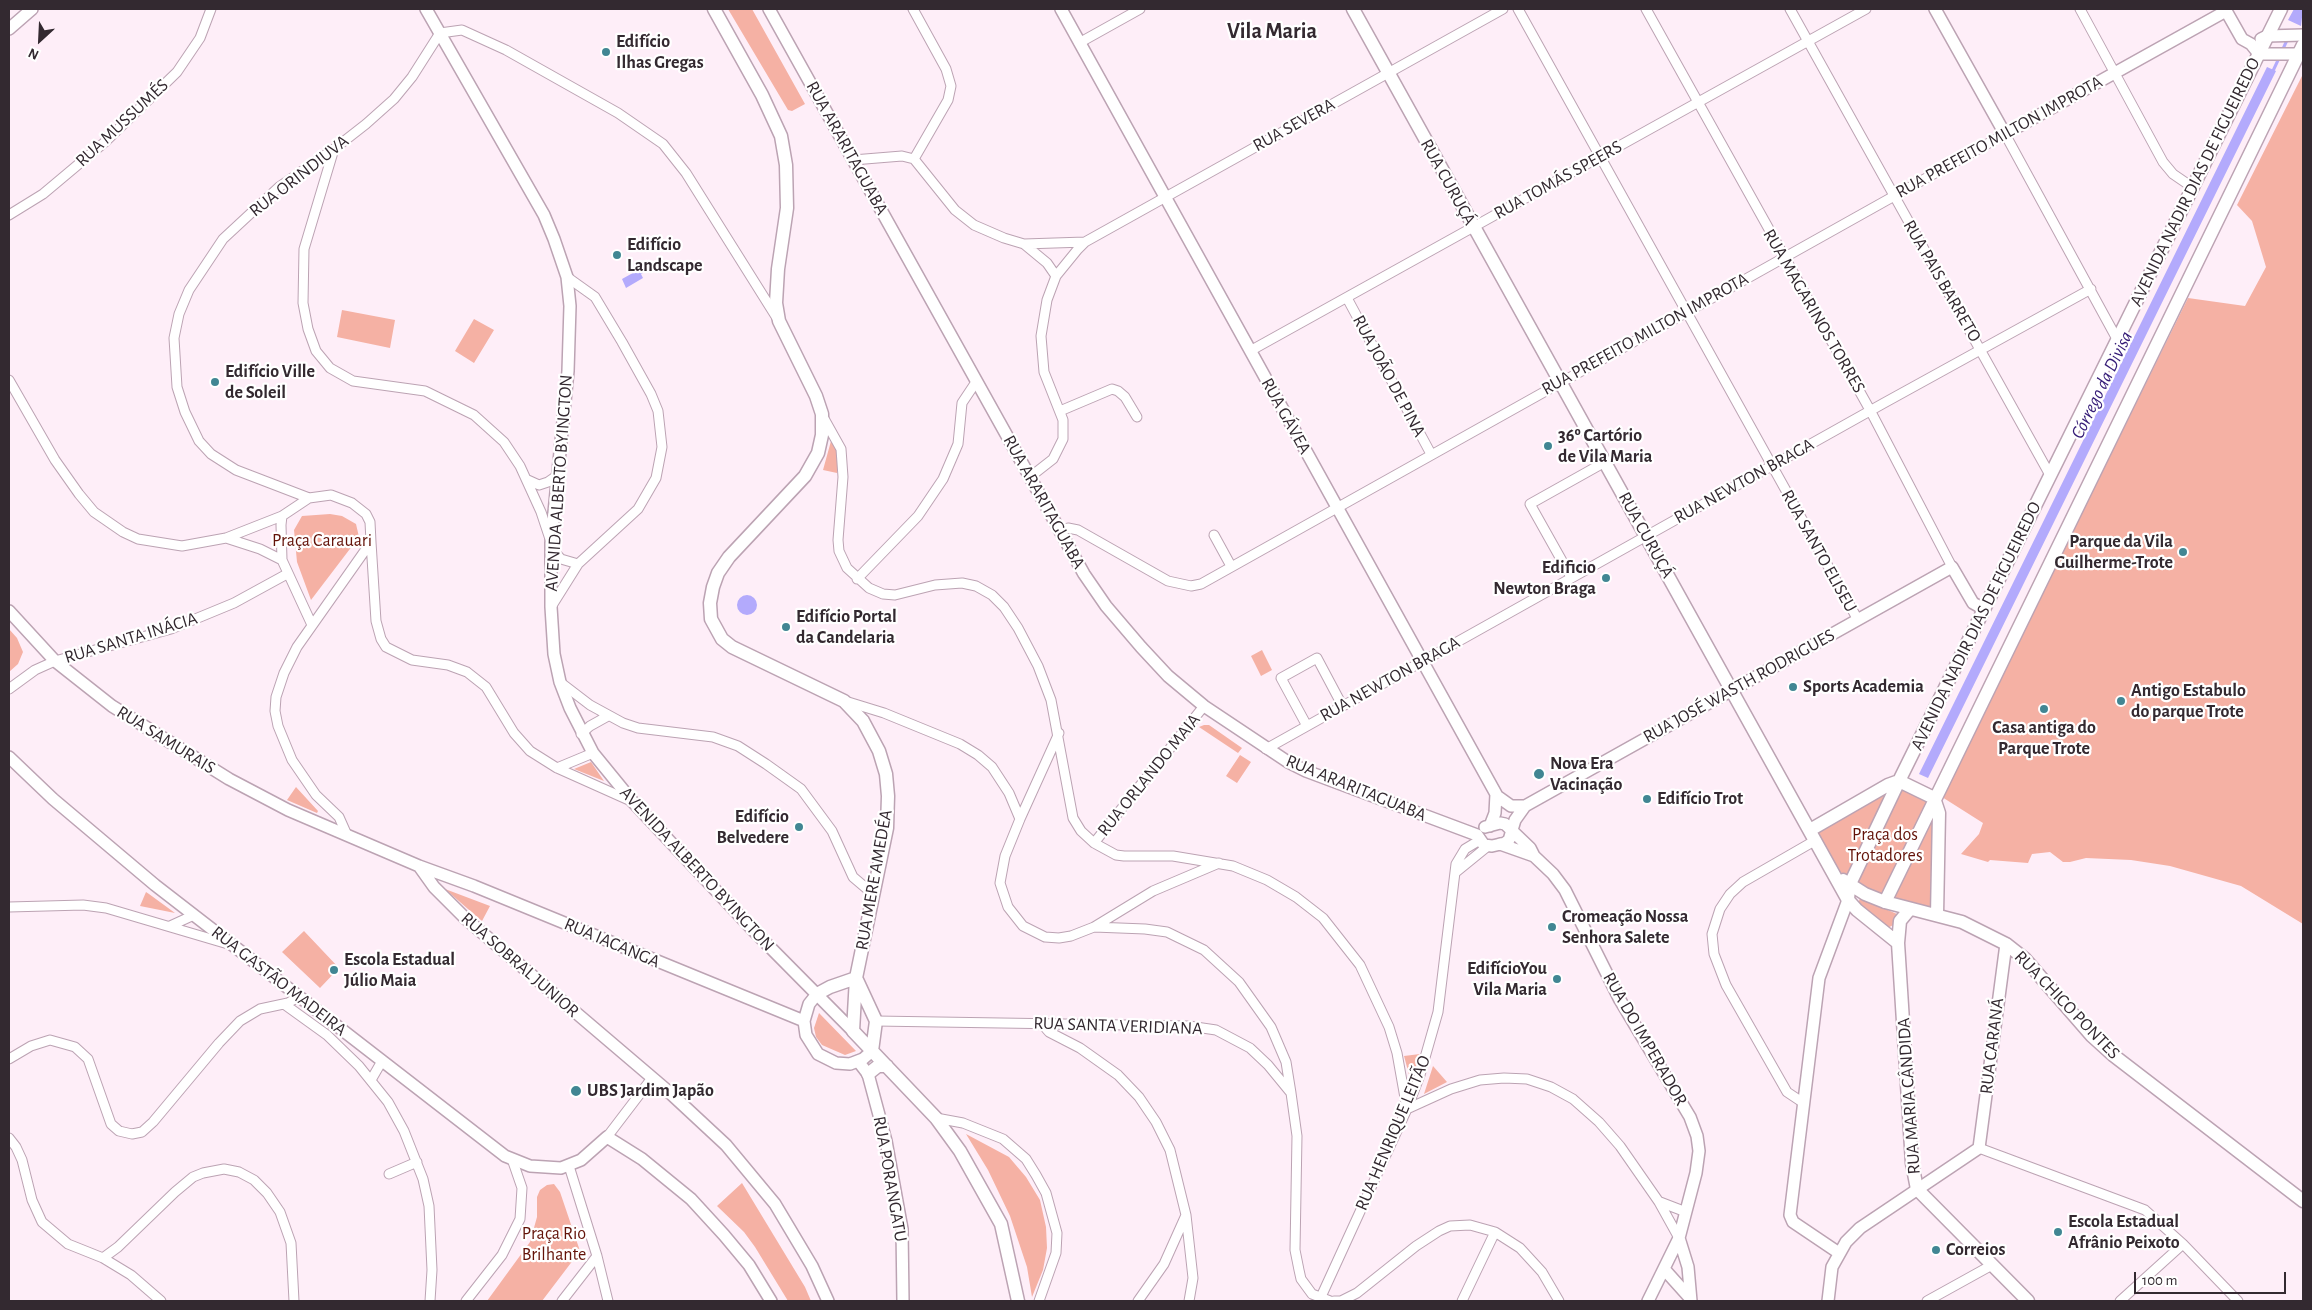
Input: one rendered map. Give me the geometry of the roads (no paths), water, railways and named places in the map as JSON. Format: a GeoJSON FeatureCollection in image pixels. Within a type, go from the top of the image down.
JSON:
{"type":"FeatureCollection","features":[{"type":"Feature","properties":{"kind":"main road","name":"RUA MERE AMEDÉA"},"geometry":{"type":"LineString","coordinates":[[714,9],[762,95],[781,136],[787,195],[786,224],[776,288],[779,321],[809,381],[822,414],[822,435],[818,453],[810,469],[791,492],[729,557],[712,587],[711,619],[715,628],[732,647],[844,701],[863,720],[879,751],[886,774],[888,796],[887,828],[856,978],[853,1031]]}},
{"type":"Feature","properties":{"kind":"main road","name":"RUA CURUÇÁ"},"geometry":{"type":"LineString","coordinates":[[1353,9],[1472,228],[1561,382],[1848,900],[1856,910],[1898,943]]}},
{"type":"Feature","properties":{"kind":"main road","name":"AVENIDA NADIR DIAS DE FIGUEIREDO"},"geometry":{"type":"LineString","coordinates":[[1848,900],[1849,886],[2192,187],[2255,49],[2267,36],[2281,9]]}},
{"type":"Feature","properties":{"kind":"main road","name":"AVENIDA NADIR DIAS DE FIGUEIREDO"},"geometry":{"type":"LineString","coordinates":[[1885,902],[1934,798],[2302,50]]}},
{"type":"Feature","properties":{"kind":"main road"},"geometry":{"type":"LineString","coordinates":[[1813,835],[1888,785],[1900,781],[1934,798],[1939,813],[1937,915]]}},
{"type":"Feature","properties":{"kind":"main road","name":"RUA CHICO PONTES"},"geometry":{"type":"LineString","coordinates":[[1832,870],[1849,886],[1885,902],[1937,915],[1980,930],[2006,944],[2025,959],[2092,1036],[2113,1055],[2303,1201]]}},
{"type":"Feature","properties":{"kind":"main road","name":"RUA MARIA CÂNDIDA"},"geometry":{"type":"LineString","coordinates":[[1910,909],[1900,921],[1898,943],[1912,1163],[1916,1189],[2028,1301]]}},
{"type":"Feature","properties":{"kind":"main road"},"geometry":{"type":"LineString","coordinates":[[817,994],[830,987],[856,978],[876,1021],[872,1051]]}},
{"type":"Feature","properties":{"kind":"main road","name":"AVENIDA ALBERTO BYINGTON"},"geometry":{"type":"LineString","coordinates":[[853,1031],[936,1118],[960,1151],[1001,1224],[1018,1301]]}},
{"type":"Feature","properties":{"kind":"main road"},"geometry":{"type":"LineString","coordinates":[[868,1074],[878,1066],[886,1066]]}},
{"type":"Feature","properties":{"kind":"street"},"geometry":{"type":"LineString","coordinates":[[9,29],[32,9]]}},
{"type":"Feature","properties":{"kind":"street","name":"RUA MUSSUMÉS"},"geometry":{"type":"LineString","coordinates":[[9,216],[43,194],[105,142],[177,72],[200,38],[211,9]]}},
{"type":"Feature","properties":{"kind":"street","name":"AVENIDA ALBERTO BYINGTON"},"geometry":{"type":"LineString","coordinates":[[426,9],[544,216],[567,277],[570,306],[568,371],[551,545],[551,608],[554,654],[560,682],[581,734],[592,753],[632,802],[752,929],[853,1031]]}},
{"type":"Feature","properties":{"kind":"street"},"geometry":{"type":"LineString","coordinates":[[913,9],[946,69],[951,86],[948,100],[914,159]]}},
{"type":"Feature","properties":{"kind":"street","name":"RUA GÁVEA"},"geometry":{"type":"LineString","coordinates":[[1061,9],[1497,796]]}},
{"type":"Feature","properties":{"kind":"street"},"geometry":{"type":"LineString","coordinates":[[1080,43],[1140,9]]}},
{"type":"Feature","properties":{"kind":"street","name":"RUA SEVERA"},"geometry":{"type":"LineString","coordinates":[[1085,242],[1503,9]]}},
{"type":"Feature","properties":{"kind":"street","name":"RUA SANTO ELISEU"},"geometry":{"type":"LineString","coordinates":[[1518,9],[1858,620]]}},
{"type":"Feature","properties":{"kind":"street","name":"RUA MAGARINOS TORRES"},"geometry":{"type":"LineString","coordinates":[[1646,9],[1783,258],[1870,410],[1952,567],[1973,603],[1984,609]]}},
{"type":"Feature","properties":{"kind":"street","name":"RUA PAIS BARRETO"},"geometry":{"type":"LineString","coordinates":[[1790,9],[2050,475]]}},
{"type":"Feature","properties":{"kind":"street","name":"RUA TOMÁS SPEERS"},"geometry":{"type":"LineString","coordinates":[[1250,351],[1866,9]]}},
{"type":"Feature","properties":{"kind":"street"},"geometry":{"type":"LineString","coordinates":[[1935,9],[2117,339]]}},
{"type":"Feature","properties":{"kind":"street"},"geometry":{"type":"LineString","coordinates":[[2080,9],[2164,162],[2173,174],[2192,187]]}},
{"type":"Feature","properties":{"kind":"street","name":"RUA ARARITAGUABA"},"geometry":{"type":"LineString","coordinates":[[772,10],[976,382],[1084,574],[1106,606],[1168,676],[1204,706],[1266,749],[1306,771],[1482,840]]}},
{"type":"Feature","properties":{"kind":"street"},"geometry":{"type":"LineString","coordinates":[[2226,10],[2242,39],[2255,49],[2302,50]]}},
{"type":"Feature","properties":{"kind":"street","name":"RUA PREFEITO MILTON IMPROTA"},"geometry":{"type":"LineString","coordinates":[[1061,531],[1068,528],[1078,530],[1168,582],[1191,586],[1201,584],[2226,10]]}},
{"type":"Feature","properties":{"kind":"street"},"geometry":{"type":"LineString","coordinates":[[440,33],[462,30],[506,50],[618,113],[663,144],[686,173],[779,321]]}},
{"type":"Feature","properties":{"kind":"street","name":"RUA ORINDIUVA"},"geometry":{"type":"LineString","coordinates":[[309,498],[236,470],[211,454],[199,441],[185,412],[177,387],[174,338],[179,314],[189,290],[224,239],[279,187],[334,149],[394,99],[412,77],[440,33]]}},
{"type":"Feature","properties":{"kind":"street"},"geometry":{"type":"LineString","coordinates":[[2267,36],[2303,35]]}},
{"type":"Feature","properties":{"kind":"street"},"geometry":{"type":"LineString","coordinates":[[334,149],[304,249],[303,303],[308,329],[316,351],[330,368],[353,381],[425,391],[474,415],[504,442],[528,480],[551,545],[561,559],[578,564]]}},
{"type":"Feature","properties":{"kind":"street"},"geometry":{"type":"LineString","coordinates":[[853,160],[902,156],[914,159],[949,204],[964,218],[989,232],[1024,244],[1047,263],[1056,276]]}},
{"type":"Feature","properties":{"kind":"street"},"geometry":{"type":"LineString","coordinates":[[1024,244],[1085,242]]}},
{"type":"Feature","properties":{"kind":"street"},"geometry":{"type":"LineString","coordinates":[[1030,477],[1053,459],[1059,450],[1064,429],[1060,411],[1044,372],[1040,346],[1047,300],[1056,276],[1068,259],[1085,242]]}},
{"type":"Feature","properties":{"kind":"street"},"geometry":{"type":"LineString","coordinates":[[551,608],[578,564],[628,520],[642,504],[656,478],[663,437],[658,411],[651,394],[595,297],[567,277]]}},
{"type":"Feature","properties":{"kind":"street","name":"RUA NEWTON BRAGA"},"geometry":{"type":"LineString","coordinates":[[1266,749],[1870,410],[2091,289]]}},
{"type":"Feature","properties":{"kind":"street","name":"RUA JOÃO DE PINA"},"geometry":{"type":"LineString","coordinates":[[1347,298],[1431,454]]}},
{"type":"Feature","properties":{"kind":"street"},"geometry":{"type":"LineString","coordinates":[[9,380],[55,460],[78,494],[94,512],[109,523],[138,539],[182,546],[226,538],[282,516],[309,498],[331,495],[352,502],[369,518],[376,621],[381,639],[386,647],[404,657],[448,665],[467,672],[486,687],[530,751],[557,768],[632,802]]}},
{"type":"Feature","properties":{"kind":"street"},"geometry":{"type":"LineString","coordinates":[[857,579],[918,516],[943,479],[958,444],[962,403],[976,382]]}},
{"type":"Feature","properties":{"kind":"street"},"geometry":{"type":"LineString","coordinates":[[1060,411],[1112,389],[1125,396],[1137,417]]}},
{"type":"Feature","properties":{"kind":"street"},"geometry":{"type":"LineString","coordinates":[[822,414],[841,449],[843,464],[838,540],[843,561],[857,579],[869,588],[883,594],[895,595],[949,582],[976,586],[992,595],[1004,607],[1018,628],[1038,666],[1051,700],[1059,733],[1073,818],[1081,831],[1094,844],[1116,855],[1173,856],[1219,863],[1267,880],[1323,918],[1360,965],[1389,1027],[1397,1053],[1407,1109],[1451,1089],[1480,1080],[1504,1078],[1527,1080],[1551,1087],[1573,1100],[1599,1122],[1620,1146],[1659,1202],[1678,1238],[1688,1267],[1690,1300]]}},
{"type":"Feature","properties":{"kind":"street"},"geometry":{"type":"LineString","coordinates":[[1571,577],[1530,504],[1605,462]]}},
{"type":"Feature","properties":{"kind":"street"},"geometry":{"type":"LineString","coordinates":[[528,480],[539,484],[548,482],[558,475]]}},
{"type":"Feature","properties":{"kind":"street"},"geometry":{"type":"LineString","coordinates":[[282,516],[280,536],[282,560],[312,625]]}},
{"type":"Feature","properties":{"kind":"street"},"geometry":{"type":"LineString","coordinates":[[1214,535],[1232,566]]}},
{"type":"Feature","properties":{"kind":"street"},"geometry":{"type":"LineString","coordinates":[[226,538],[260,549],[282,560]]}},
{"type":"Feature","properties":{"kind":"street"},"geometry":{"type":"LineString","coordinates":[[371,542],[356,566],[297,647],[284,673],[276,696],[275,711],[278,726],[292,760],[312,790],[339,817],[346,835],[419,866]]}},
{"type":"Feature","properties":{"kind":"street"},"geometry":{"type":"LineString","coordinates":[[356,566],[366,567],[374,574]]}},
{"type":"Feature","properties":{"kind":"street","name":"RUA JOSÉ WASTH RODRIGUES"},"geometry":{"type":"LineString","coordinates":[[1525,806],[1952,567]]}},
{"type":"Feature","properties":{"kind":"street","name":"RUA SANTA INÁCIA"},"geometry":{"type":"LineString","coordinates":[[9,689],[35,670],[55,661],[171,629],[234,603],[287,574]]}},
{"type":"Feature","properties":{"kind":"street","name":"RUA SAMURAIS"},"geometry":{"type":"LineString","coordinates":[[9,610],[55,661],[112,706],[215,771],[288,810],[346,835]]}},
{"type":"Feature","properties":{"kind":"street"},"geometry":{"type":"LineString","coordinates":[[1307,726],[1281,678],[1317,658],[1342,705]]}},
{"type":"Feature","properties":{"kind":"street"},"geometry":{"type":"LineString","coordinates":[[560,682],[608,716],[638,728],[713,737],[738,746],[766,764],[801,789],[832,831],[853,877],[873,894]]}},
{"type":"Feature","properties":{"kind":"street"},"geometry":{"type":"LineString","coordinates":[[844,701],[913,724],[960,744],[978,755],[1001,779],[1020,819]]}},
{"type":"Feature","properties":{"kind":"street","name":"RUA ORLANDO MAIA"},"geometry":{"type":"LineString","coordinates":[[1094,844],[1204,706]]}},
{"type":"Feature","properties":{"kind":"street"},"geometry":{"type":"LineString","coordinates":[[581,734],[590,726],[608,716]]}},
{"type":"Feature","properties":{"kind":"street"},"geometry":{"type":"LineString","coordinates":[[1059,733],[1020,819],[1001,870],[1002,896],[1012,913],[1023,926],[1045,937],[1072,936],[1094,927],[1154,891],[1219,863]]}},
{"type":"Feature","properties":{"kind":"street"},"geometry":{"type":"LineString","coordinates":[[557,768],[592,753]]}},
{"type":"Feature","properties":{"kind":"street","name":"RUA GASTÃO MADEIRA"},"geometry":{"type":"LineString","coordinates":[[9,757],[53,799],[135,869],[228,944],[366,1048],[492,1147],[512,1159],[541,1167],[568,1166]]}},
{"type":"Feature","properties":{"kind":"street"},"geometry":{"type":"LineString","coordinates":[[1497,796],[1511,806],[1525,806],[1518,815],[1509,840],[1500,844],[1482,840],[1495,813],[1497,796]]}},
{"type":"Feature","properties":{"kind":"street"},"geometry":{"type":"LineString","coordinates":[[1490,826],[1505,824],[1511,832]]}},
{"type":"Feature","properties":{"kind":"street","name":"RUA DO IMPERADOR"},"geometry":{"type":"LineString","coordinates":[[1511,832],[1530,848],[1534,856],[1553,874],[1565,890],[1620,1000],[1690,1117],[1697,1136],[1699,1151],[1696,1173],[1686,1212],[1678,1238],[1648,1301]]}},
{"type":"Feature","properties":{"kind":"street"},"geometry":{"type":"LineString","coordinates":[[1802,1102],[1787,1092],[1726,985],[1714,954],[1712,934],[1720,909],[1730,894],[1743,882],[1813,835]]}},
{"type":"Feature","properties":{"kind":"street","name":"RUA HENRIQUE LEITÃO"},"geometry":{"type":"LineString","coordinates":[[1320,1299],[1407,1109],[1428,1050],[1438,1012],[1456,864],[1465,849],[1482,840]]}},
{"type":"Feature","properties":{"kind":"street","name":"RUA DO IMPERADOR"},"geometry":{"type":"LineString","coordinates":[[1500,844],[1534,856]]}},
{"type":"Feature","properties":{"kind":"street","name":"RUA IACANGA"},"geometry":{"type":"LineString","coordinates":[[419,866],[804,1021]]}},
{"type":"Feature","properties":{"kind":"street","name":"RUA SOBRAL JUNIOR"},"geometry":{"type":"LineString","coordinates":[[419,866],[434,887],[466,919],[652,1078],[726,1145],[754,1177],[795,1236],[828,1301]]}},
{"type":"Feature","properties":{"kind":"street","name":"AVENIDA NADIR DIAS DE FIGUEIREDO"},"geometry":{"type":"LineString","coordinates":[[1839,1253],[1793,1222],[1790,1216],[1802,1102],[1819,978],[1848,900]]}},
{"type":"Feature","properties":{"kind":"street"},"geometry":{"type":"LineString","coordinates":[[9,907],[83,905],[126,912],[228,944]]}},
{"type":"Feature","properties":{"kind":"street"},"geometry":{"type":"LineString","coordinates":[[170,926],[194,915]]}},
{"type":"Feature","properties":{"kind":"street"},"geometry":{"type":"LineString","coordinates":[[1094,927],[1116,926],[1167,932],[1184,939],[1221,964],[1239,982],[1271,1027],[1286,1062],[1290,1093]]}},
{"type":"Feature","properties":{"kind":"street","name":"RUA CARANÁ"},"geometry":{"type":"LineString","coordinates":[[1979,1148],[2006,944]]}},
{"type":"Feature","properties":{"kind":"street"},"geometry":{"type":"LineString","coordinates":[[817,994],[809,1004],[804,1021],[806,1035],[818,1054],[836,1063],[850,1064],[872,1051]]}},
{"type":"Feature","properties":{"kind":"street"},"geometry":{"type":"LineString","coordinates":[[9,1059],[31,1046],[50,1040],[75,1047],[88,1059],[111,1124],[119,1131],[132,1134],[142,1132],[153,1122],[219,1043],[240,1021],[260,1008],[284,1004],[298,997]]}},
{"type":"Feature","properties":{"kind":"street"},"geometry":{"type":"LineString","coordinates":[[284,1004],[326,1035],[358,1066],[388,1102],[404,1131],[417,1162],[429,1206],[432,1234],[430,1301]]}},
{"type":"Feature","properties":{"kind":"street","name":"RUA SANTA VERIDIANA"},"geometry":{"type":"LineString","coordinates":[[876,1021],[1176,1025],[1207,1028],[1250,1048],[1273,1070],[1290,1093],[1297,1136],[1295,1250],[1301,1279],[1312,1294],[1320,1299]]}},
{"type":"Feature","properties":{"kind":"street"},"geometry":{"type":"LineString","coordinates":[[1042,1024],[1049,1032],[1098,1060],[1118,1075],[1139,1097],[1156,1122],[1170,1150],[1186,1215],[1193,1268],[1189,1301]]}},
{"type":"Feature","properties":{"kind":"street"},"geometry":{"type":"LineString","coordinates":[[358,1066],[366,1048]]}},
{"type":"Feature","properties":{"kind":"street"},"geometry":{"type":"LineString","coordinates":[[371,1080],[382,1061]]}},
{"type":"Feature","properties":{"kind":"street","name":"RUA PORANGATU"},"geometry":{"type":"LineString","coordinates":[[858,1061],[868,1074],[886,1141],[902,1228],[903,1301]]}},
{"type":"Feature","properties":{"kind":"street"},"geometry":{"type":"LineString","coordinates":[[608,1301],[597,1256],[568,1166],[581,1160],[607,1136],[652,1078]]}},
{"type":"Feature","properties":{"kind":"street"},"geometry":{"type":"LineString","coordinates":[[936,1118],[963,1123],[1003,1139],[1026,1159],[1036,1175],[1046,1194],[1057,1233],[1056,1253],[1039,1301]]}},
{"type":"Feature","properties":{"kind":"street"},"geometry":{"type":"LineString","coordinates":[[607,1136],[642,1159],[691,1198],[749,1265],[770,1301]]}},
{"type":"Feature","properties":{"kind":"street"},"geometry":{"type":"LineString","coordinates":[[9,1138],[16,1146],[22,1160],[32,1200],[42,1222],[68,1244],[103,1258],[131,1275],[160,1301]]}},
{"type":"Feature","properties":{"kind":"street"},"geometry":{"type":"LineString","coordinates":[[1828,1301],[1832,1267],[1839,1253],[1860,1228],[1979,1148],[2145,1210],[2183,1244],[2238,1301]]}},
{"type":"Feature","properties":{"kind":"street"},"geometry":{"type":"LineString","coordinates":[[466,1301],[502,1255],[520,1219],[522,1188],[512,1159]]}},
{"type":"Feature","properties":{"kind":"street"},"geometry":{"type":"LineString","coordinates":[[389,1174],[417,1162]]}},
{"type":"Feature","properties":{"kind":"street"},"geometry":{"type":"LineString","coordinates":[[103,1258],[118,1247],[193,1177],[218,1170],[239,1172],[254,1180],[267,1193],[280,1212],[291,1243],[294,1301]]}},
{"type":"Feature","properties":{"kind":"street"},"geometry":{"type":"LineString","coordinates":[[1659,1202],[1686,1212]]}},
{"type":"Feature","properties":{"kind":"street"},"geometry":{"type":"LineString","coordinates":[[1138,1301],[1164,1264],[1186,1215]]}},
{"type":"Feature","properties":{"kind":"street"},"geometry":{"type":"LineString","coordinates":[[1334,1301],[1341,1301],[1357,1293],[1416,1246],[1439,1231],[1450,1226],[1470,1225],[1495,1232],[1520,1248],[1551,1284],[1559,1301]]}},
{"type":"Feature","properties":{"kind":"street"},"geometry":{"type":"LineString","coordinates":[[1462,1301],[1495,1232]]}},
{"type":"Feature","properties":{"kind":"street"},"geometry":{"type":"LineString","coordinates":[[2120,1301],[2183,1244]]}},
{"type":"Feature","properties":{"kind":"street"},"geometry":{"type":"LineString","coordinates":[[562,1301],[597,1256]]}},
{"type":"Feature","properties":{"kind":"street"},"geometry":{"type":"LineString","coordinates":[[1927,1301],[1992,1265]]}},
{"type":"Feature","properties":{"kind":"street"},"geometry":{"type":"LineString","coordinates":[[1664,1269],[1690,1300]]}},
{"type":"Feature","properties":{"kind":"street"},"geometry":{"type":"LineString","coordinates":[[1320,1299],[1330,1301]]}},
{"type":"Feature","properties":{"kind":"waterway","name":"Córrego da Divisa"},"geometry":{"type":"LineString","coordinates":[[2282,51],[2288,38]]}},
{"type":"Feature","properties":{"kind":"waterway","name":"Córrego da Divisa"},"geometry":{"type":"LineString","coordinates":[[2272,73],[2280,56]]}},
{"type":"Feature","properties":{"kind":"place","name":"Edifício Ilhas Gregas"},"geometry":{"type":"Point","coordinates":[606,52]}},
{"type":"Feature","properties":{"kind":"place","name":"Edifício Landscape"},"geometry":{"type":"Point","coordinates":[617,255]}},
{"type":"Feature","properties":{"kind":"place","name":"Edifício Ville de Soleil"},"geometry":{"type":"Point","coordinates":[215,382]}},
{"type":"Feature","properties":{"kind":"place","name":"36º Cartório de Vila Maria"},"geometry":{"type":"Point","coordinates":[1548,446]}},
{"type":"Feature","properties":{"kind":"place","name":"Parque da Vila Guilherme-Trote"},"geometry":{"type":"Point","coordinates":[2183,552]}},
{"type":"Feature","properties":{"kind":"place","name":"Edificio Newton Braga"},"geometry":{"type":"Point","coordinates":[1606,578]}},
{"type":"Feature","properties":{"kind":"place","name":"Edifício Portal da Candelaria"},"geometry":{"type":"Point","coordinates":[786,627]}},
{"type":"Feature","properties":{"kind":"place","name":"Sports Academia"},"geometry":{"type":"Point","coordinates":[1793,687]}},
{"type":"Feature","properties":{"kind":"place","name":"Antigo Estabulo do parque Trote"},"geometry":{"type":"Point","coordinates":[2121,701]}},
{"type":"Feature","properties":{"kind":"place","name":"Casa antiga do Parque Trote"},"geometry":{"type":"Point","coordinates":[2044,709]}},
{"type":"Feature","properties":{"kind":"place","name":"Nova Era Vacinação"},"geometry":{"type":"Point","coordinates":[1539,774]}},
{"type":"Feature","properties":{"kind":"place","name":"Edifício Trot"},"geometry":{"type":"Point","coordinates":[1647,799]}},
{"type":"Feature","properties":{"kind":"place","name":"Edifício Belvedere"},"geometry":{"type":"Point","coordinates":[799,827]}},
{"type":"Feature","properties":{"kind":"place","name":"Cromeação Nossa Senhora Salete"},"geometry":{"type":"Point","coordinates":[1552,927]}},
{"type":"Feature","properties":{"kind":"place","name":"Escola Estadual Júlio Maia"},"geometry":{"type":"Point","coordinates":[334,970]}},
{"type":"Feature","properties":{"kind":"place","name":"EdifícioYou Vila Maria"},"geometry":{"type":"Point","coordinates":[1557,979]}},
{"type":"Feature","properties":{"kind":"place","name":"UBS Jardim Japão"},"geometry":{"type":"Point","coordinates":[576,1091]}},
{"type":"Feature","properties":{"kind":"place","name":"Escola Estadual Afrânio Peixoto"},"geometry":{"type":"Point","coordinates":[2058,1232]}},
{"type":"Feature","properties":{"kind":"place","name":"Correios"},"geometry":{"type":"Point","coordinates":[1936,1250]}},
{"type":"Feature","properties":{"kind":"district","name":"Vila Maria"},"geometry":{"type":"Point","coordinates":[1272,31]}},
{"type":"Feature","properties":{"kind":"park label","name":"Praça Carauari"},"geometry":{"type":"Point","coordinates":[322,541]}},
{"type":"Feature","properties":{"kind":"park label","name":"Praça dos Trotadores"},"geometry":{"type":"Point","coordinates":[1885,845]}},
{"type":"Feature","properties":{"kind":"park label","name":"Praça Rio Brilhante"},"geometry":{"type":"Point","coordinates":[554,1244]}}]}
